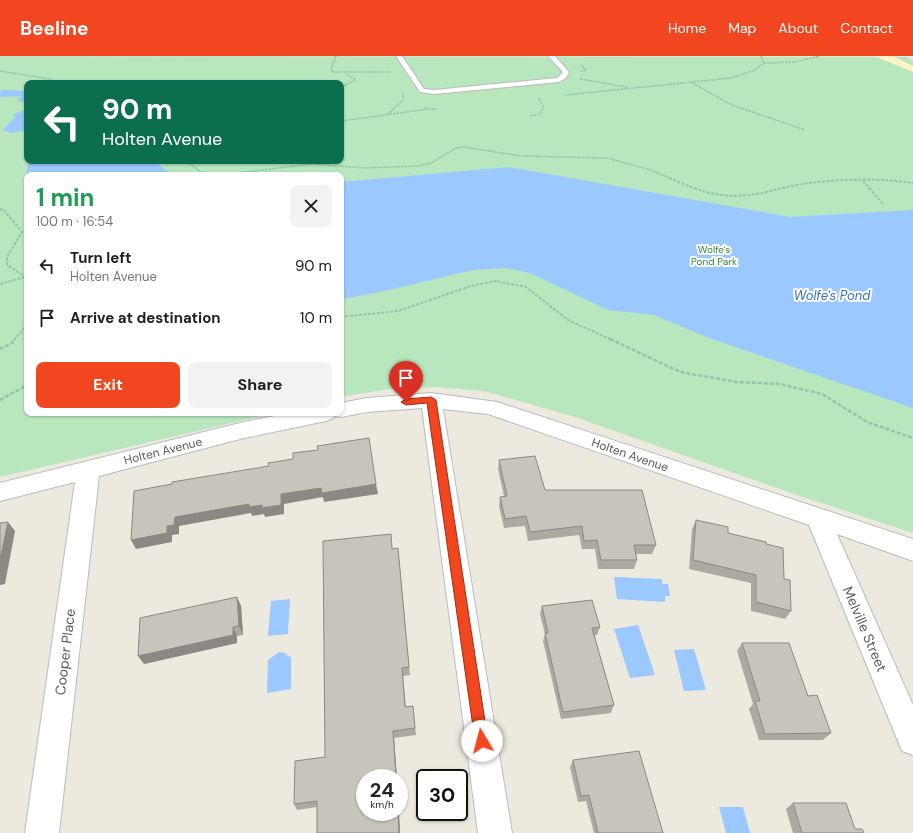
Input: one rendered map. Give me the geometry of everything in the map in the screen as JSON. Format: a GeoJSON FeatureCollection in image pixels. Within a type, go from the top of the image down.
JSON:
{"type":"FeatureCollection","features":[{"type":"Feature","properties":{"kind":"street","name":"Holten Avenue"},"geometry":{"type":"LineString","coordinates":[[344,409],[367,404],[431,400],[490,407],[913,550]]}},
{"type":"Feature","properties":{"kind":"street"},"geometry":{"type":"LineString","coordinates":[[431,400],[496,833]]}},
{"type":"Feature","properties":{"kind":"street","name":"Holten Avenue"},"geometry":{"type":"LineString","coordinates":[[0,492],[244,430],[312,416]]}},
{"type":"Feature","properties":{"kind":"street","name":"Cooper Place"},"geometry":{"type":"LineString","coordinates":[[42,833],[88,470]]}},
{"type":"Feature","properties":{"kind":"street","name":"Melville Street"},"geometry":{"type":"LineString","coordinates":[[818,518],[913,740]]}},
{"type":"Feature","properties":{"kind":"lane"},"geometry":{"type":"LineString","coordinates":[[400,56],[422,91],[434,92],[559,80],[564,77],[566,72],[551,56]]}},
{"type":"Feature","properties":{"kind":"path"},"geometry":{"type":"LineString","coordinates":[[336,56],[331,69],[332,72],[346,74],[363,71],[390,71],[394,74]]}},
{"type":"Feature","properties":{"kind":"path"},"geometry":{"type":"LineString","coordinates":[[762,56],[764,63]]}},
{"type":"Feature","properties":{"kind":"path"},"geometry":{"type":"LineString","coordinates":[[561,95],[692,82],[747,74],[758,69],[764,63],[794,62],[820,56]]}},
{"type":"Feature","properties":{"kind":"path"},"geometry":{"type":"LineString","coordinates":[[0,71],[53,80]]}},
{"type":"Feature","properties":{"kind":"path"},"geometry":{"type":"LineString","coordinates":[[344,86],[356,80],[346,74]]}},
{"type":"Feature","properties":{"kind":"path"},"geometry":{"type":"LineString","coordinates":[[579,79],[598,81],[629,88]]}},
{"type":"Feature","properties":{"kind":"path"},"geometry":{"type":"LineString","coordinates":[[692,82],[711,95],[742,110],[805,130]]}},
{"type":"Feature","properties":{"kind":"path"},"geometry":{"type":"LineString","coordinates":[[387,115],[403,100],[405,96],[401,89]]}},
{"type":"Feature","properties":{"kind":"path"},"geometry":{"type":"LineString","coordinates":[[422,91],[422,100],[428,109]]}},
{"type":"Feature","properties":{"kind":"path"},"geometry":{"type":"LineString","coordinates":[[530,116],[540,114],[543,110],[543,104],[538,98]]}},
{"type":"Feature","properties":{"kind":"path"},"geometry":{"type":"LineString","coordinates":[[344,121],[440,108]]}},
{"type":"Feature","properties":{"kind":"path"},"geometry":{"type":"LineString","coordinates":[[245,172],[312,164],[365,168],[419,166],[431,163],[456,148],[464,147],[487,152],[521,156],[607,158],[650,170],[697,190],[721,195],[751,196],[809,183],[889,179],[913,183]]}},
{"type":"Feature","properties":{"kind":"path"},"geometry":{"type":"LineString","coordinates":[[189,164],[200,172]]}},
{"type":"Feature","properties":{"kind":"path"},"geometry":{"type":"LineString","coordinates":[[863,180],[884,205]]}},
{"type":"Feature","properties":{"kind":"path"},"geometry":{"type":"LineString","coordinates":[[0,208],[3,209],[22,232],[7,257],[7,265],[18,274],[24,276]]}},
{"type":"Feature","properties":{"kind":"path"},"geometry":{"type":"LineString","coordinates":[[0,284],[24,278]]}},
{"type":"Feature","properties":{"kind":"path"},"geometry":{"type":"LineString","coordinates":[[344,316],[398,312],[471,286],[495,281],[526,287],[568,320],[680,372],[737,382],[780,384],[822,394],[867,422],[913,438]]}},
{"type":"Feature","properties":{"kind":"path"},"geometry":{"type":"LineString","coordinates":[[0,349],[12,342],[24,328]]}},
{"type":"Feature","properties":{"kind":"path"},"geometry":{"type":"LineString","coordinates":[[0,400],[24,387]]}},
{"type":"Feature","properties":{"kind":"green space","name":"Wolfe's Pond Park"},"geometry":{"type":"Polygon","coordinates":[[[0,56],[907,57],[913,61],[913,533],[797,495],[575,417],[484,391],[436,387],[389,389],[344,396],[344,172],[24,172],[24,416],[261,416],[0,477],[0,56]]]}},
{"type":"Feature","properties":{"kind":"sand"},"geometry":{"type":"Polygon","coordinates":[[[874,56],[893,56],[913,66],[913,72],[874,56]]]}},
{"type":"Feature","properties":{"kind":"water"},"geometry":{"type":"Polygon","coordinates":[[[1,90],[24,91],[24,102],[17,101],[21,96],[0,97],[1,90]]]}},
{"type":"Feature","properties":{"kind":"water"},"geometry":{"type":"Polygon","coordinates":[[[24,110],[24,131],[11,133],[2,130],[15,118],[13,115],[24,110]]]}},
{"type":"Feature","properties":{"kind":"water"},"geometry":{"type":"Polygon","coordinates":[[[28,164],[158,164],[168,172],[27,172],[28,164]]]}},
{"type":"Feature","properties":{"kind":"water","name":"Wolfe's Pond"},"geometry":{"type":"Polygon","coordinates":[[[509,167],[790,217],[913,210],[913,408],[709,338],[654,315],[608,310],[530,273],[505,268],[473,270],[376,293],[344,298],[344,182],[509,167]]]}},
{"type":"Feature","properties":{"kind":"water"},"geometry":{"type":"Polygon","coordinates":[[[614,577],[662,579],[662,584],[668,584],[670,596],[665,596],[665,602],[617,599],[614,577]]]}},
{"type":"Feature","properties":{"kind":"water"},"geometry":{"type":"Polygon","coordinates":[[[290,599],[288,634],[268,636],[271,601],[290,599]]]}},
{"type":"Feature","properties":{"kind":"water"},"geometry":{"type":"Polygon","coordinates":[[[638,625],[655,675],[630,678],[614,629],[638,625]]]}},
{"type":"Feature","properties":{"kind":"water"},"geometry":{"type":"Polygon","coordinates":[[[694,649],[706,690],[684,691],[674,650],[694,649]]]}},
{"type":"Feature","properties":{"kind":"water"},"geometry":{"type":"Polygon","coordinates":[[[279,652],[285,653],[289,657],[291,656],[291,689],[267,693],[268,660],[279,652]]]}},
{"type":"Feature","properties":{"kind":"water"},"geometry":{"type":"Polygon","coordinates":[[[719,807],[743,807],[750,833],[726,833],[719,807]]]}},
{"type":"Feature","properties":{"kind":"building"},"geometry":{"type":"Polygon","coordinates":[[[369,438],[376,484],[322,493],[321,488],[281,494],[281,505],[262,508],[262,505],[249,507],[249,504],[175,517],[174,525],[167,526],[167,533],[131,540],[134,491],[172,484],[172,482],[269,466],[268,463],[293,459],[293,453],[318,450],[317,446],[369,438]]]}},
{"type":"Feature","properties":{"kind":"building"},"geometry":{"type":"Polygon","coordinates":[[[535,456],[545,490],[642,490],[656,545],[634,545],[637,560],[601,560],[597,540],[584,541],[582,526],[530,532],[526,516],[505,519],[500,497],[507,496],[499,460],[535,456]]]}},
{"type":"Feature","properties":{"kind":"building"},"geometry":{"type":"Polygon","coordinates":[[[696,520],[728,527],[728,533],[766,542],[766,544],[783,548],[784,579],[790,580],[791,611],[756,602],[756,575],[693,560],[696,520]]]}},
{"type":"Feature","properties":{"kind":"building"},"geometry":{"type":"Polygon","coordinates":[[[8,522],[0,559],[0,523],[8,522]]]}},
{"type":"Feature","properties":{"kind":"building"},"geometry":{"type":"Polygon","coordinates":[[[391,534],[392,549],[398,548],[409,667],[402,668],[405,707],[413,706],[415,728],[393,731],[395,769],[356,769],[356,821],[398,821],[399,833],[317,833],[317,801],[294,804],[295,761],[325,757],[323,541],[391,534]]]}},
{"type":"Feature","properties":{"kind":"building"},"geometry":{"type":"Polygon","coordinates":[[[237,597],[239,626],[233,627],[233,635],[138,656],[140,618],[237,597]]]}},
{"type":"Feature","properties":{"kind":"building"},"geometry":{"type":"Polygon","coordinates":[[[592,600],[600,627],[592,628],[614,705],[563,712],[545,633],[548,633],[542,606],[592,600]]]}},
{"type":"Feature","properties":{"kind":"building"},"geometry":{"type":"Polygon","coordinates":[[[742,643],[789,643],[808,696],[817,695],[831,733],[765,734],[755,701],[760,701],[742,643]]]}},
{"type":"Feature","properties":{"kind":"building"},"geometry":{"type":"Polygon","coordinates":[[[639,751],[663,833],[598,833],[589,795],[581,796],[573,760],[639,751]]]}},
{"type":"Feature","properties":{"kind":"building"},"geometry":{"type":"Polygon","coordinates":[[[793,803],[846,803],[855,829],[862,829],[864,833],[802,833],[793,803]]]}},
{"type":"Feature","properties":{"kind":"route"},"geometry":{"type":"LineString","coordinates":[[406,402],[431,400],[482,741]]}}]}
